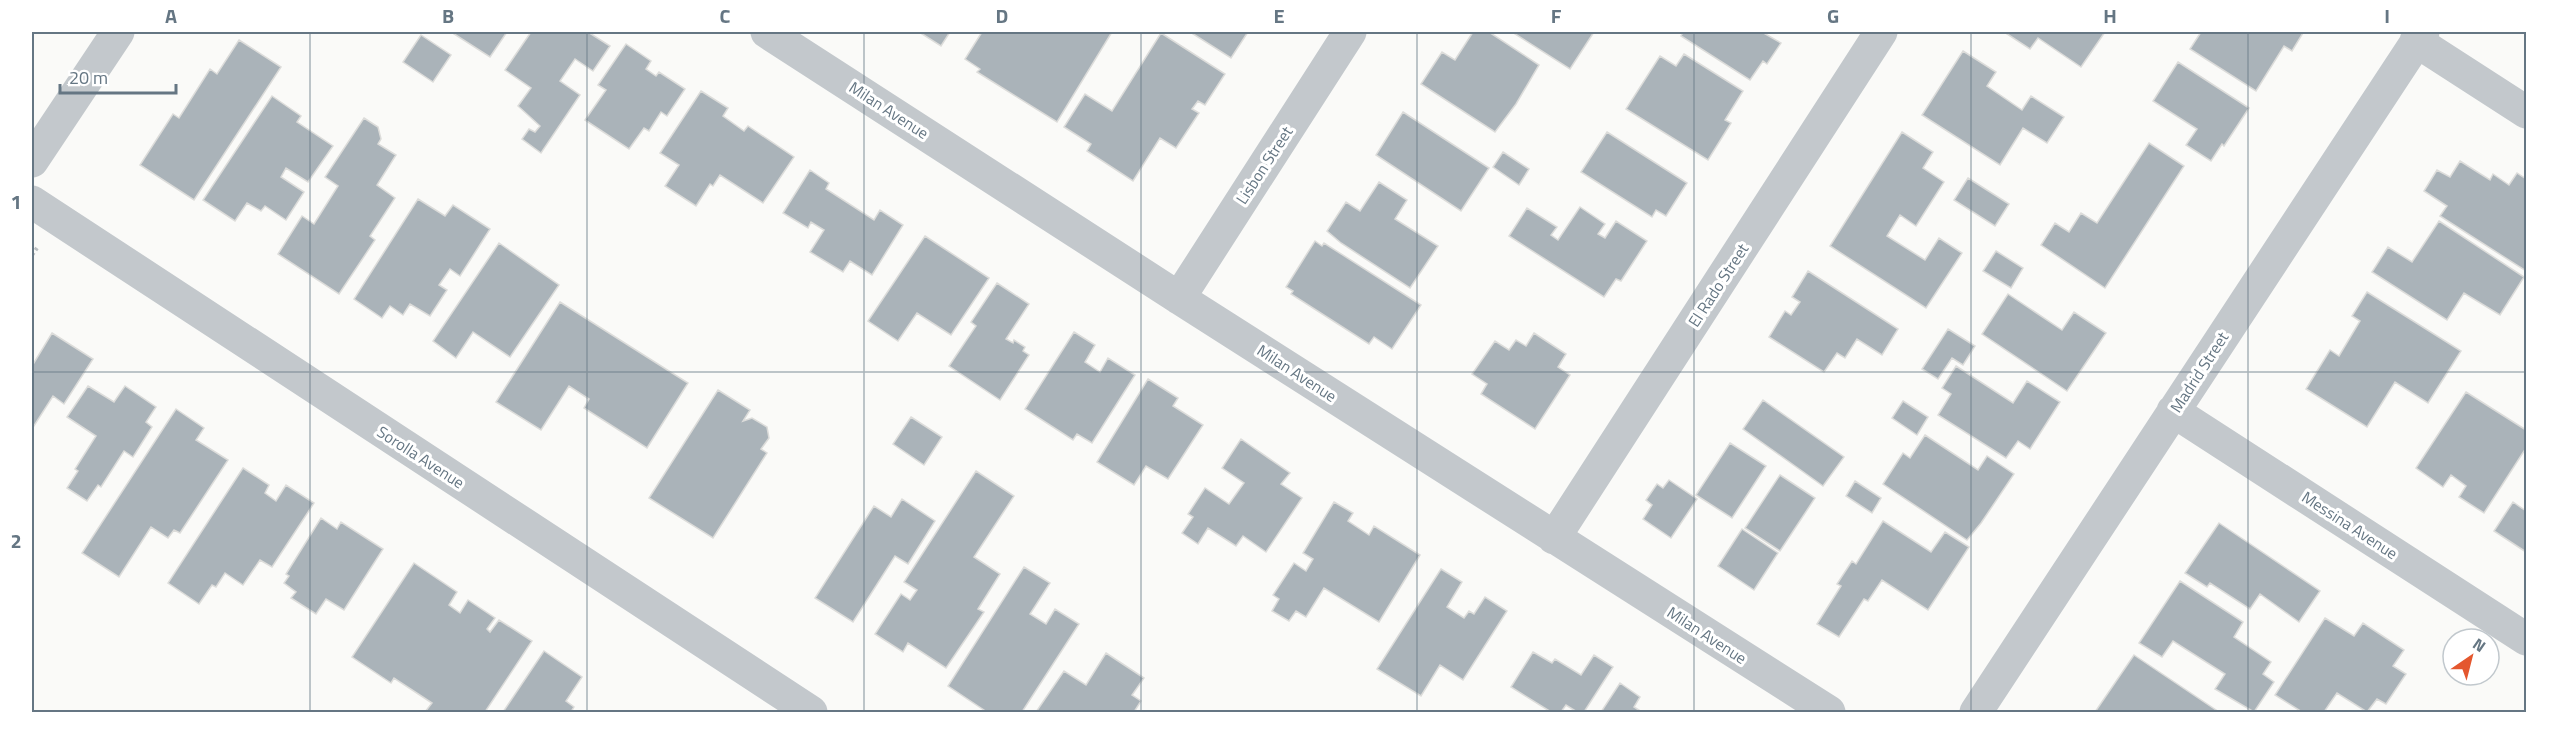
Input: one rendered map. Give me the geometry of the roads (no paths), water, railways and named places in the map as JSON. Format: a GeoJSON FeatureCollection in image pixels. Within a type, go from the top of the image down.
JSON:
{"type":"FeatureCollection","features":[{"type":"Feature","properties":{"kind":"street"},"geometry":{"type":"LineString","coordinates":[[32,161],[118,32]]}},
{"type":"Feature","properties":{"kind":"street","name":"Milan Avenue"},"geometry":{"type":"LineString","coordinates":[[767,32],[1179,298],[1829,712]]}},
{"type":"Feature","properties":{"kind":"street","name":"Lisbon Street"},"geometry":{"type":"LineString","coordinates":[[1179,298],[1350,32]]}},
{"type":"Feature","properties":{"kind":"street","name":"El Rado Street"},"geometry":{"type":"LineString","coordinates":[[1554,537],[1881,32]]}},
{"type":"Feature","properties":{"kind":"street"},"geometry":{"type":"LineString","coordinates":[[2420,36],[2526,112]]}},
{"type":"Feature","properties":{"kind":"street","name":"Madrid Street"},"geometry":{"type":"LineString","coordinates":[[1976,712],[2420,36]]}},
{"type":"Feature","properties":{"kind":"street","name":"Sorolla Avenue"},"geometry":{"type":"LineString","coordinates":[[32,202],[811,712]]}},
{"type":"Feature","properties":{"kind":"street","name":"Messina Avenue"},"geometry":{"type":"LineString","coordinates":[[2173,411],[2526,639]]}}]}
